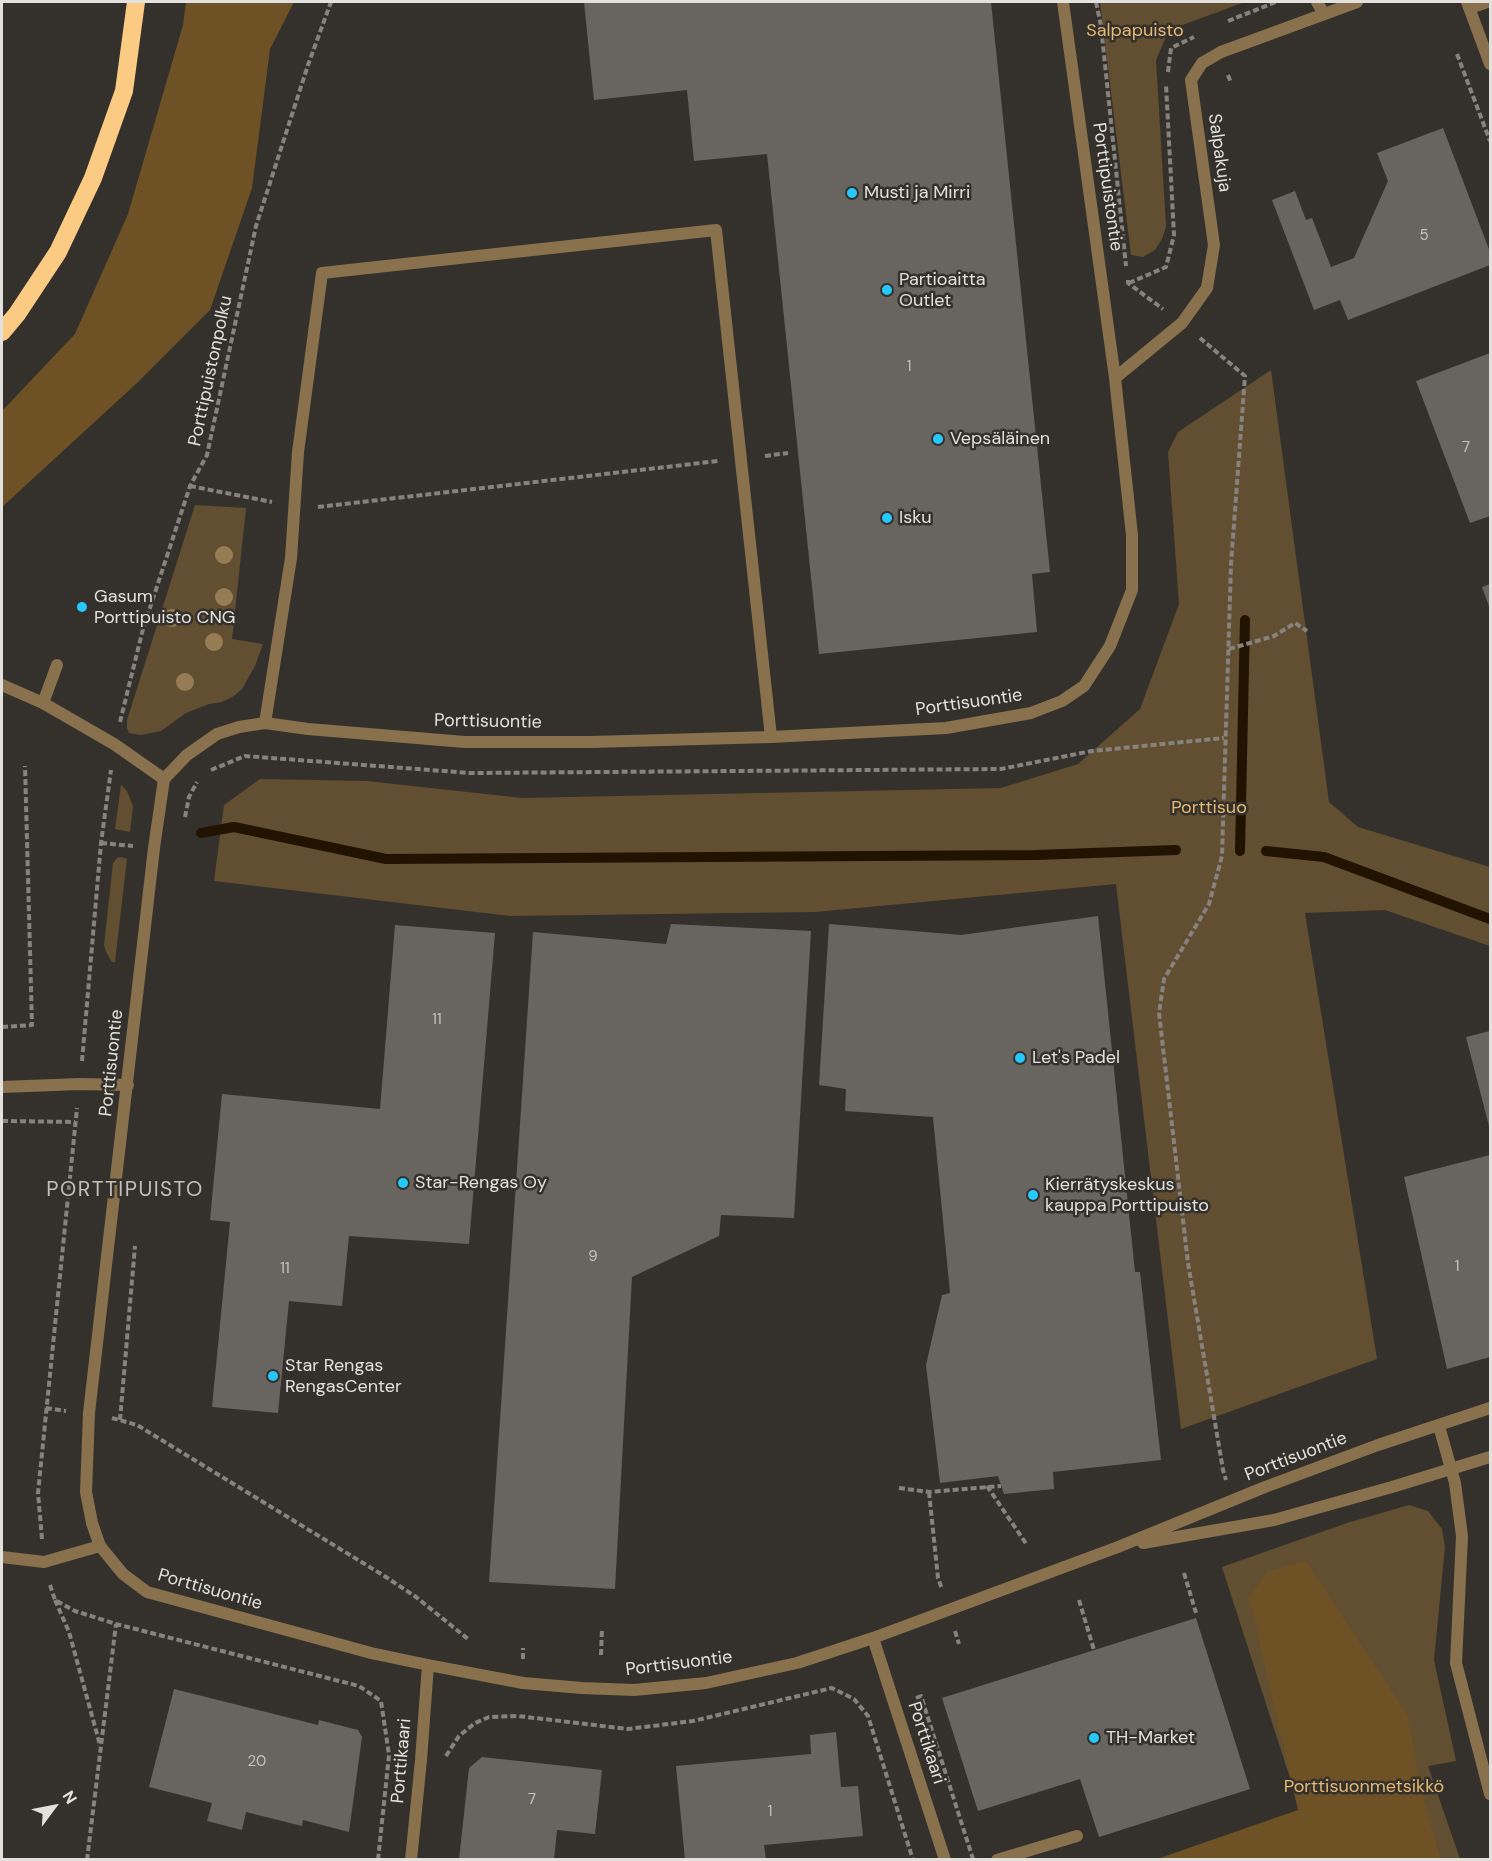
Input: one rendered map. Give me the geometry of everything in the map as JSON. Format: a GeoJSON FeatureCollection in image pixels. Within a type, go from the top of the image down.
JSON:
{"type":"FeatureCollection","features":[{"type":"Feature","properties":{"kind":"highway"},"geometry":{"type":"LineString","coordinates":[[2,332],[58,252],[93,178],[124,91],[136,2]]}},
{"type":"Feature","properties":{"kind":"street","name":"Porttipuistontie"},"geometry":{"type":"LineString","coordinates":[[1063,2],[1115,378]]}},
{"type":"Feature","properties":{"kind":"street"},"geometry":{"type":"LineString","coordinates":[[1317,2],[1324,14]]}},
{"type":"Feature","properties":{"kind":"street","name":"Salpakuja"},"geometry":{"type":"LineString","coordinates":[[1115,378],[1182,323],[1207,288],[1214,245],[1191,80],[1202,63],[1221,52],[1357,2]]}},
{"type":"Feature","properties":{"kind":"street"},"geometry":{"type":"LineString","coordinates":[[1487,2],[1469,5],[1491,64]]}},
{"type":"Feature","properties":{"kind":"street"},"geometry":{"type":"LineString","coordinates":[[266,723],[291,558],[298,452],[322,273],[716,230],[771,737]]}},
{"type":"Feature","properties":{"kind":"street","name":"Porttisuontie"},"geometry":{"type":"LineString","coordinates":[[1115,378],[1132,535],[1132,590],[1110,646],[1084,686],[1062,701],[1031,713],[946,728],[771,737],[591,742],[465,742],[308,729],[266,723],[239,727],[218,734],[187,755],[164,779],[154,848],[89,1413],[86,1492],[92,1523],[100,1546],[123,1574],[147,1592],[371,1653],[523,1683],[634,1690],[706,1683],[797,1663],[873,1638],[1118,1547],[1275,1483],[1378,1445],[1491,1408]]}},
{"type":"Feature","properties":{"kind":"street"},"geometry":{"type":"LineString","coordinates":[[43,703],[57,665]]}},
{"type":"Feature","properties":{"kind":"street"},"geometry":{"type":"LineString","coordinates":[[2,685],[43,703],[114,744],[164,779]]}},
{"type":"Feature","properties":{"kind":"street"},"geometry":{"type":"LineString","coordinates":[[2,1087],[128,1084]]}},
{"type":"Feature","properties":{"kind":"street"},"geometry":{"type":"LineString","coordinates":[[1439,1426],[1452,1468],[1462,1536],[1456,1663],[1491,1794]]}},
{"type":"Feature","properties":{"kind":"street","name":"Porttisuontie"},"geometry":{"type":"LineString","coordinates":[[1118,1547],[1274,1520],[1491,1456]]}},
{"type":"Feature","properties":{"kind":"street"},"geometry":{"type":"LineString","coordinates":[[2,1557],[44,1562],[100,1546]]}},
{"type":"Feature","properties":{"kind":"street","name":"Porttikaari"},"geometry":{"type":"LineString","coordinates":[[873,1638],[945,1860]]}},
{"type":"Feature","properties":{"kind":"street","name":"Porttikaari"},"geometry":{"type":"LineString","coordinates":[[411,1860],[428,1665]]}},
{"type":"Feature","properties":{"kind":"street"},"geometry":{"type":"LineString","coordinates":[[997,1860],[1077,1836]]}},
{"type":"Feature","properties":{"kind":"path","name":"Porttipuistonpolku"},"geometry":{"type":"LineString","coordinates":[[101,1748],[69,1632],[55,1600],[44,1562],[38,1493],[80,1084],[100,843],[114,744],[143,629],[190,486],[207,455],[256,226],[308,65],[331,2]]}},
{"type":"Feature","properties":{"kind":"path"},"geometry":{"type":"LineString","coordinates":[[1096,2],[1101,27],[1128,283],[1182,323],[1245,376],[1231,564],[1222,856],[1209,904],[1164,979],[1160,1012],[1188,1263],[1223,1470]]}},
{"type":"Feature","properties":{"kind":"path"},"geometry":{"type":"LineString","coordinates":[[1457,54],[1491,141]]}},
{"type":"Feature","properties":{"kind":"path"},"geometry":{"type":"LineString","coordinates":[[190,486],[296,507],[323,507],[788,453]]}},
{"type":"Feature","properties":{"kind":"path"},"geometry":{"type":"LineString","coordinates":[[1228,649],[1274,636],[1295,623],[1306,631]]}},
{"type":"Feature","properties":{"kind":"path"},"geometry":{"type":"LineString","coordinates":[[185,818],[189,797],[202,773],[245,756],[470,772],[1001,768],[1092,751],[1225,738]]}},
{"type":"Feature","properties":{"kind":"path"},"geometry":{"type":"LineString","coordinates":[[2,1027],[32,1025],[25,766]]}},
{"type":"Feature","properties":{"kind":"path"},"geometry":{"type":"LineString","coordinates":[[100,843],[154,848]]}},
{"type":"Feature","properties":{"kind":"path"},"geometry":{"type":"LineString","coordinates":[[2,1121],[75,1122]]}},
{"type":"Feature","properties":{"kind":"path"},"geometry":{"type":"LineString","coordinates":[[120,1420],[137,1425],[386,1576],[468,1638]]}},
{"type":"Feature","properties":{"kind":"path"},"geometry":{"type":"LineString","coordinates":[[987,1486],[1028,1545]]}},
{"type":"Feature","properties":{"kind":"path"},"geometry":{"type":"LineString","coordinates":[[899,1488],[929,1492],[1001,1486]]}},
{"type":"Feature","properties":{"kind":"path"},"geometry":{"type":"LineString","coordinates":[[929,1492],[938,1578]]}},
{"type":"Feature","properties":{"kind":"path"},"geometry":{"type":"LineString","coordinates":[[1184,1573],[1196,1613]]}},
{"type":"Feature","properties":{"kind":"path"},"geometry":{"type":"LineString","coordinates":[[55,1600],[75,1611],[116,1624],[359,1686],[381,1701],[388,1755],[378,1860]]}},
{"type":"Feature","properties":{"kind":"path"},"geometry":{"type":"LineString","coordinates":[[1079,1600],[1094,1650]]}},
{"type":"Feature","properties":{"kind":"path"},"geometry":{"type":"LineString","coordinates":[[87,1860],[116,1624]]}},
{"type":"Feature","properties":{"kind":"path"},"geometry":{"type":"LineString","coordinates":[[601,1655],[602,1628]]}},
{"type":"Feature","properties":{"kind":"path"},"geometry":{"type":"LineString","coordinates":[[388,1755],[442,1761],[459,1736],[475,1723],[489,1717],[518,1716],[628,1729],[693,1721],[832,1688],[854,1699],[868,1716],[913,1860]]}},
{"type":"Feature","properties":{"kind":"path"},"geometry":{"type":"LineString","coordinates":[[921,1696],[973,1860]]}},
{"type":"Feature","properties":{"kind":"green space"},"geometry":{"type":"Polygon","coordinates":[[[186,2],[294,2],[270,49],[252,188],[210,310],[137,383],[2,507],[2,411],[75,334],[128,214],[183,25],[186,2]]]}},
{"type":"Feature","properties":{"kind":"green space","name":"Salpapuisto"},"geometry":{"type":"Polygon","coordinates":[[[1100,2],[1245,2],[1169,30],[1156,60],[1166,226],[1155,250],[1143,257],[1131,255],[1100,2]]]}},
{"type":"Feature","properties":{"kind":"green space","name":"Porttisuo"},"geometry":{"type":"Polygon","coordinates":[[[1271,370],[1329,802],[1358,827],[1490,867],[1490,946],[1385,910],[1305,913],[1377,1359],[1181,1429],[1116,884],[815,912],[510,916],[214,881],[224,805],[260,779],[367,781],[522,798],[1001,788],[1078,764],[1140,709],[1179,604],[1168,452],[1178,432],[1271,370]]]}},
{"type":"Feature","properties":{"kind":"green space"},"geometry":{"type":"Polygon","coordinates":[[[195,505],[246,508],[232,639],[263,644],[255,666],[242,689],[234,696],[186,713],[161,731],[141,735],[129,733],[127,720],[195,505]]]}},
{"type":"Feature","properties":{"kind":"green space"},"geometry":{"type":"Polygon","coordinates":[[[121,785],[127,791],[133,806],[130,832],[115,829],[121,785]]]}},
{"type":"Feature","properties":{"kind":"green space"},"geometry":{"type":"Polygon","coordinates":[[[121,857],[127,859],[115,962],[112,962],[104,945],[113,863],[121,857]]]}},
{"type":"Feature","properties":{"kind":"green space","name":"Porttisuonmetsikkö"},"geometry":{"type":"Polygon","coordinates":[[[1409,1505],[1428,1511],[1442,1529],[1445,1547],[1434,1660],[1456,1761],[1428,1766],[1460,1859],[1316,1859],[1222,1567],[1347,1523],[1409,1505]]]}},
{"type":"Feature","properties":{"kind":"green space","name":"Porttisuonmetsikkö"},"geometry":{"type":"Polygon","coordinates":[[[1306,1561],[1408,1716],[1421,1791],[1441,1859],[1157,1859],[1298,1810],[1249,1597],[1267,1572],[1306,1561]]]}},
{"type":"Feature","properties":{"kind":"building"},"geometry":{"type":"Polygon","coordinates":[[[584,2],[991,2],[1050,572],[1032,574],[1037,632],[819,654],[767,154],[694,161],[687,90],[594,100],[584,2]]]}},
{"type":"Feature","properties":{"kind":"building"},"geometry":{"type":"Polygon","coordinates":[[[1443,128],[1490,252],[1490,265],[1348,320],[1340,300],[1314,310],[1272,200],[1295,191],[1306,220],[1312,218],[1331,267],[1354,258],[1388,181],[1377,153],[1443,128]]]}},
{"type":"Feature","properties":{"kind":"building"},"geometry":{"type":"Polygon","coordinates":[[[1490,353],[1490,516],[1470,523],[1416,381],[1490,353]]]}},
{"type":"Feature","properties":{"kind":"building"},"geometry":{"type":"Polygon","coordinates":[[[1490,584],[1490,609],[1482,587],[1490,584]]]}},
{"type":"Feature","properties":{"kind":"building","name":"Kierrätyskeskus kauppa Porttipuisto"},"geometry":{"type":"Polygon","coordinates":[[[1098,916],[1135,1272],[1140,1272],[1161,1460],[1053,1472],[1054,1489],[1004,1494],[998,1476],[940,1483],[926,1365],[942,1295],[950,1293],[933,1117],[845,1111],[846,1089],[819,1085],[829,924],[961,935],[1098,916]]]}},
{"type":"Feature","properties":{"kind":"building"},"geometry":{"type":"Polygon","coordinates":[[[671,924],[811,931],[794,1218],[721,1215],[719,1236],[632,1277],[615,1589],[489,1582],[533,932],[666,944],[671,924]]]}},
{"type":"Feature","properties":{"kind":"building"},"geometry":{"type":"Polygon","coordinates":[[[395,925],[495,933],[469,1244],[349,1236],[342,1306],[289,1301],[278,1413],[212,1407],[230,1222],[210,1220],[222,1094],[380,1109],[395,925]]]}},
{"type":"Feature","properties":{"kind":"building"},"geometry":{"type":"Polygon","coordinates":[[[1490,1031],[1490,1130],[1466,1037],[1490,1031]]]}},
{"type":"Feature","properties":{"kind":"building"},"geometry":{"type":"Polygon","coordinates":[[[1490,1155],[1490,1357],[1447,1369],[1404,1177],[1490,1155]]]}},
{"type":"Feature","properties":{"kind":"building","name":"TH-Market"},"geometry":{"type":"Polygon","coordinates":[[[1196,1618],[1250,1789],[1099,1837],[1080,1779],[978,1811],[942,1698],[1196,1618]]]}},
{"type":"Feature","properties":{"kind":"building"},"geometry":{"type":"Polygon","coordinates":[[[174,1689],[318,1725],[319,1720],[358,1730],[362,1737],[349,1832],[303,1820],[302,1826],[246,1812],[242,1830],[207,1821],[212,1803],[149,1787],[174,1689]]]}},
{"type":"Feature","properties":{"kind":"building"},"geometry":{"type":"Polygon","coordinates":[[[836,1732],[841,1787],[858,1786],[863,1836],[764,1845],[766,1860],[685,1860],[676,1766],[811,1754],[810,1735],[836,1732]]]}},
{"type":"Feature","properties":{"kind":"building"},"geometry":{"type":"Polygon","coordinates":[[[482,1757],[602,1770],[595,1834],[557,1830],[554,1860],[459,1860],[469,1768],[482,1757]]]}},
{"type":"Feature","properties":{"kind":"waterway"},"geometry":{"type":"LineString","coordinates":[[1240,851],[1245,620]]}},
{"type":"Feature","properties":{"kind":"waterway"},"geometry":{"type":"LineString","coordinates":[[201,833],[234,827],[386,859],[1036,855],[1176,850]]}},
{"type":"Feature","properties":{"kind":"waterway"},"geometry":{"type":"LineString","coordinates":[[1266,851],[1324,857],[1490,919]]}},
{"type":"Feature","properties":{"kind":"place","name":"Musti ja Mirri"},"geometry":{"type":"Point","coordinates":[852,193]}},
{"type":"Feature","properties":{"kind":"place","name":"Partioaitta Outlet"},"geometry":{"type":"Point","coordinates":[887,290]}},
{"type":"Feature","properties":{"kind":"place","name":"Vepsäläinen"},"geometry":{"type":"Point","coordinates":[938,439]}},
{"type":"Feature","properties":{"kind":"place","name":"Isku"},"geometry":{"type":"Point","coordinates":[887,518]}},
{"type":"Feature","properties":{"kind":"place","name":"Gasum Porttipuisto CNG"},"geometry":{"type":"Point","coordinates":[82,607]}},
{"type":"Feature","properties":{"kind":"place","name":"Let's Padel"},"geometry":{"type":"Point","coordinates":[1020,1058]}},
{"type":"Feature","properties":{"kind":"place","name":"Star-Rengas Oy"},"geometry":{"type":"Point","coordinates":[403,1183]}},
{"type":"Feature","properties":{"kind":"place","name":"Kierrätyskeskus kauppa Porttipuisto"},"geometry":{"type":"Point","coordinates":[1033,1195]}},
{"type":"Feature","properties":{"kind":"place","name":"Star Rengas RengasCenter"},"geometry":{"type":"Point","coordinates":[273,1376]}},
{"type":"Feature","properties":{"kind":"place","name":"TH-Market"},"geometry":{"type":"Point","coordinates":[1094,1738]}},
{"type":"Feature","properties":{"kind":"district","name":"PORTTIPUISTO"},"geometry":{"type":"Point","coordinates":[125,1190]}}]}
